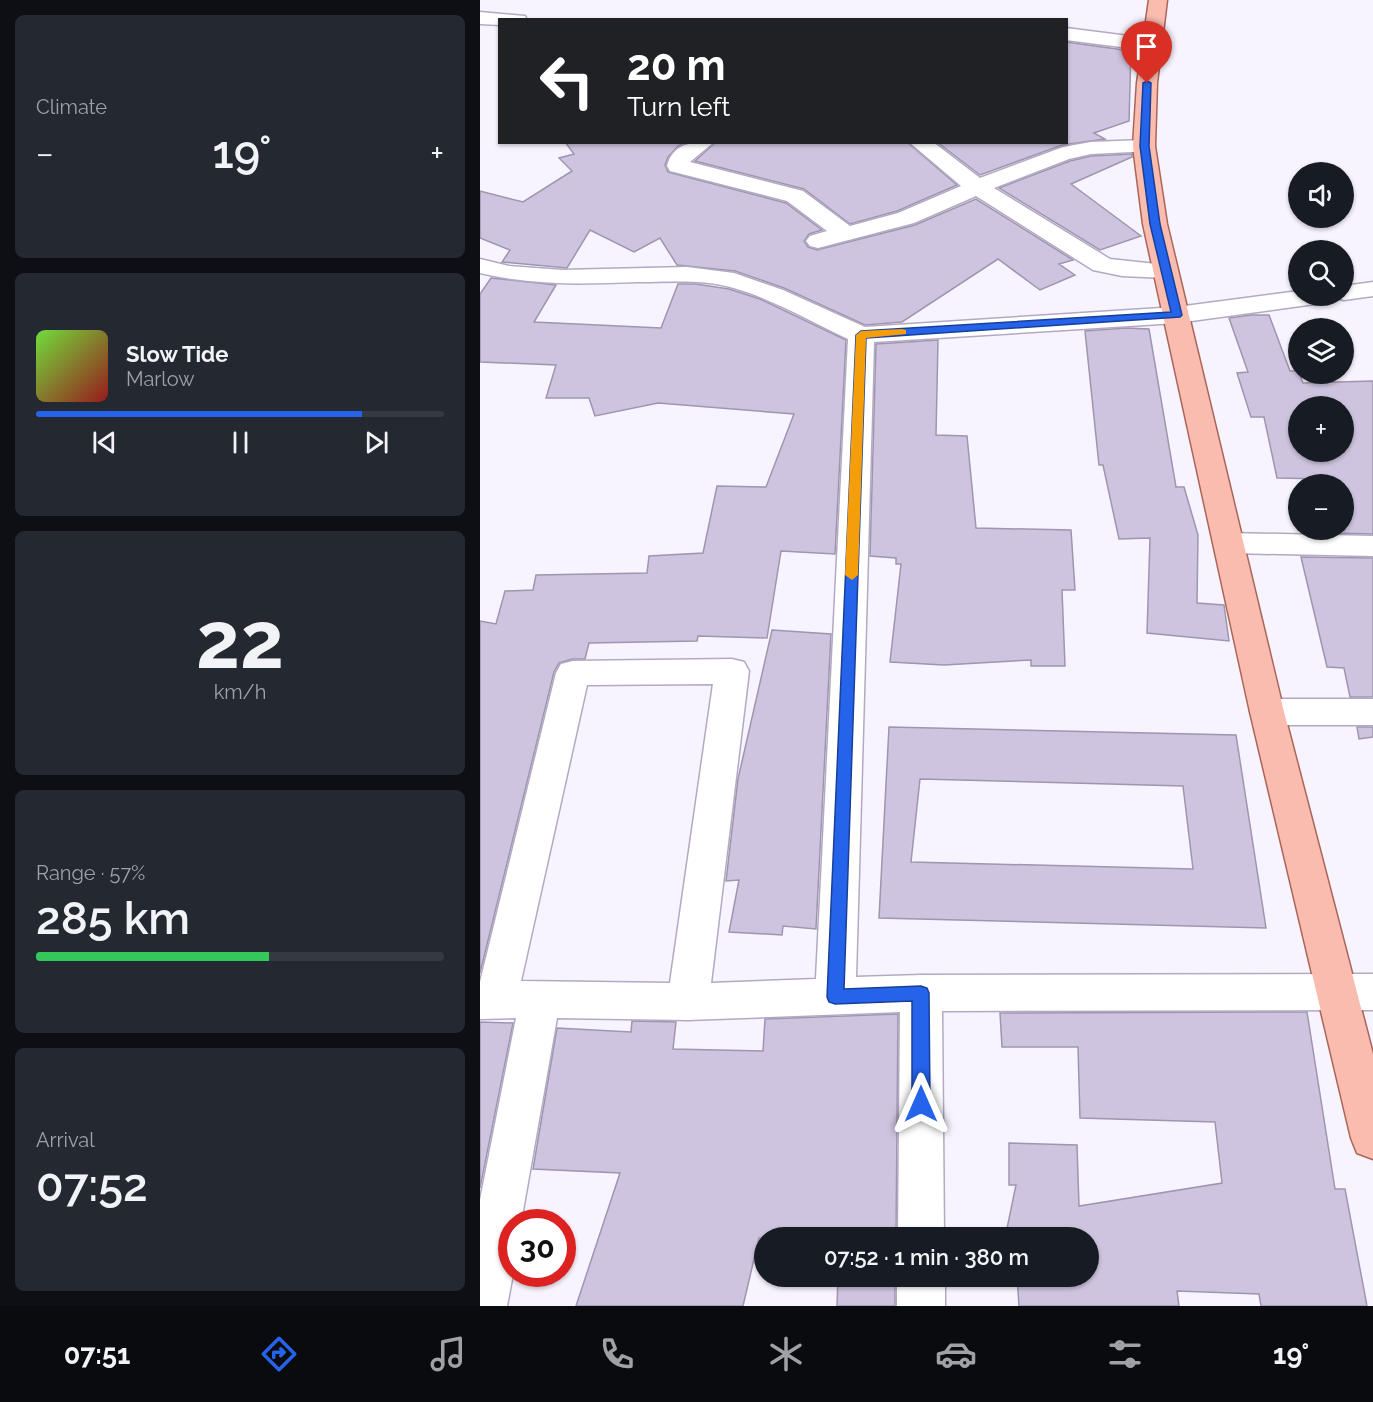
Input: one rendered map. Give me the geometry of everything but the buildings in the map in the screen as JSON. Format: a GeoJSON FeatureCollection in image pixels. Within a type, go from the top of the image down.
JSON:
{"type":"FeatureCollection","features":[{"type":"Feature","properties":{"kind":"main road"},"geometry":{"type":"LineString","coordinates":[[1158,0],[1147,83],[1144,146],[1155,224],[1267,712],[1355,992],[1373,1138]]}},
{"type":"Feature","properties":{"kind":"street"},"geometry":{"type":"LineString","coordinates":[[480,18],[498,19]]}},
{"type":"Feature","properties":{"kind":"street"},"geometry":{"type":"LineString","coordinates":[[1068,34],[1152,45]]}},
{"type":"Feature","properties":{"kind":"street"},"geometry":{"type":"LineString","coordinates":[[702,144],[680,157],[678,166],[795,196],[846,234]]}},
{"type":"Feature","properties":{"kind":"street"},"geometry":{"type":"LineString","coordinates":[[922,144],[977,187],[1102,265],[1122,269],[1166,271]]}},
{"type":"Feature","properties":{"kind":"street"},"geometry":{"type":"LineString","coordinates":[[818,241],[906,218],[977,187],[1063,154],[1091,148],[1144,146]]}},
{"type":"Feature","properties":{"kind":"street"},"geometry":{"type":"LineString","coordinates":[[480,266],[509,273],[562,277],[687,274],[735,280],[774,295],[861,335],[1177,315],[1288,300]]}},
{"type":"Feature","properties":{"kind":"street"},"geometry":{"type":"LineString","coordinates":[[1354,291],[1373,289]]}},
{"type":"Feature","properties":{"kind":"street"},"geometry":{"type":"LineString","coordinates":[[835,997],[861,335]]}},
{"type":"Feature","properties":{"kind":"street"},"geometry":{"type":"LineString","coordinates":[[1229,543],[1373,546]]}},
{"type":"Feature","properties":{"kind":"street"},"geometry":{"type":"LineString","coordinates":[[688,1002],[732,671],[573,673],[488,1001],[540,999],[688,1002],[921,993],[1355,992]]}},
{"type":"Feature","properties":{"kind":"street"},"geometry":{"type":"LineString","coordinates":[[1267,712],[1373,712]]}},
{"type":"Feature","properties":{"kind":"street"},"geometry":{"type":"LineString","coordinates":[[921,993],[921,1227]]}},
{"type":"Feature","properties":{"kind":"street"},"geometry":{"type":"LineString","coordinates":[[483,1306],[540,999]]}},
{"type":"Feature","properties":{"kind":"street"},"geometry":{"type":"LineString","coordinates":[[921,1287],[921,1306]]}},
{"type":"Feature","properties":{"kind":"slow traffic"},"geometry":{"type":"LineString","coordinates":[[852,575],[861,335],[902,332]]}},
{"type":"Feature","properties":{"kind":"route"},"geometry":{"type":"LineString","coordinates":[[921,1104],[921,993],[835,997],[861,335],[1177,315],[1155,224],[1144,146],[1147,83]]}}]}
